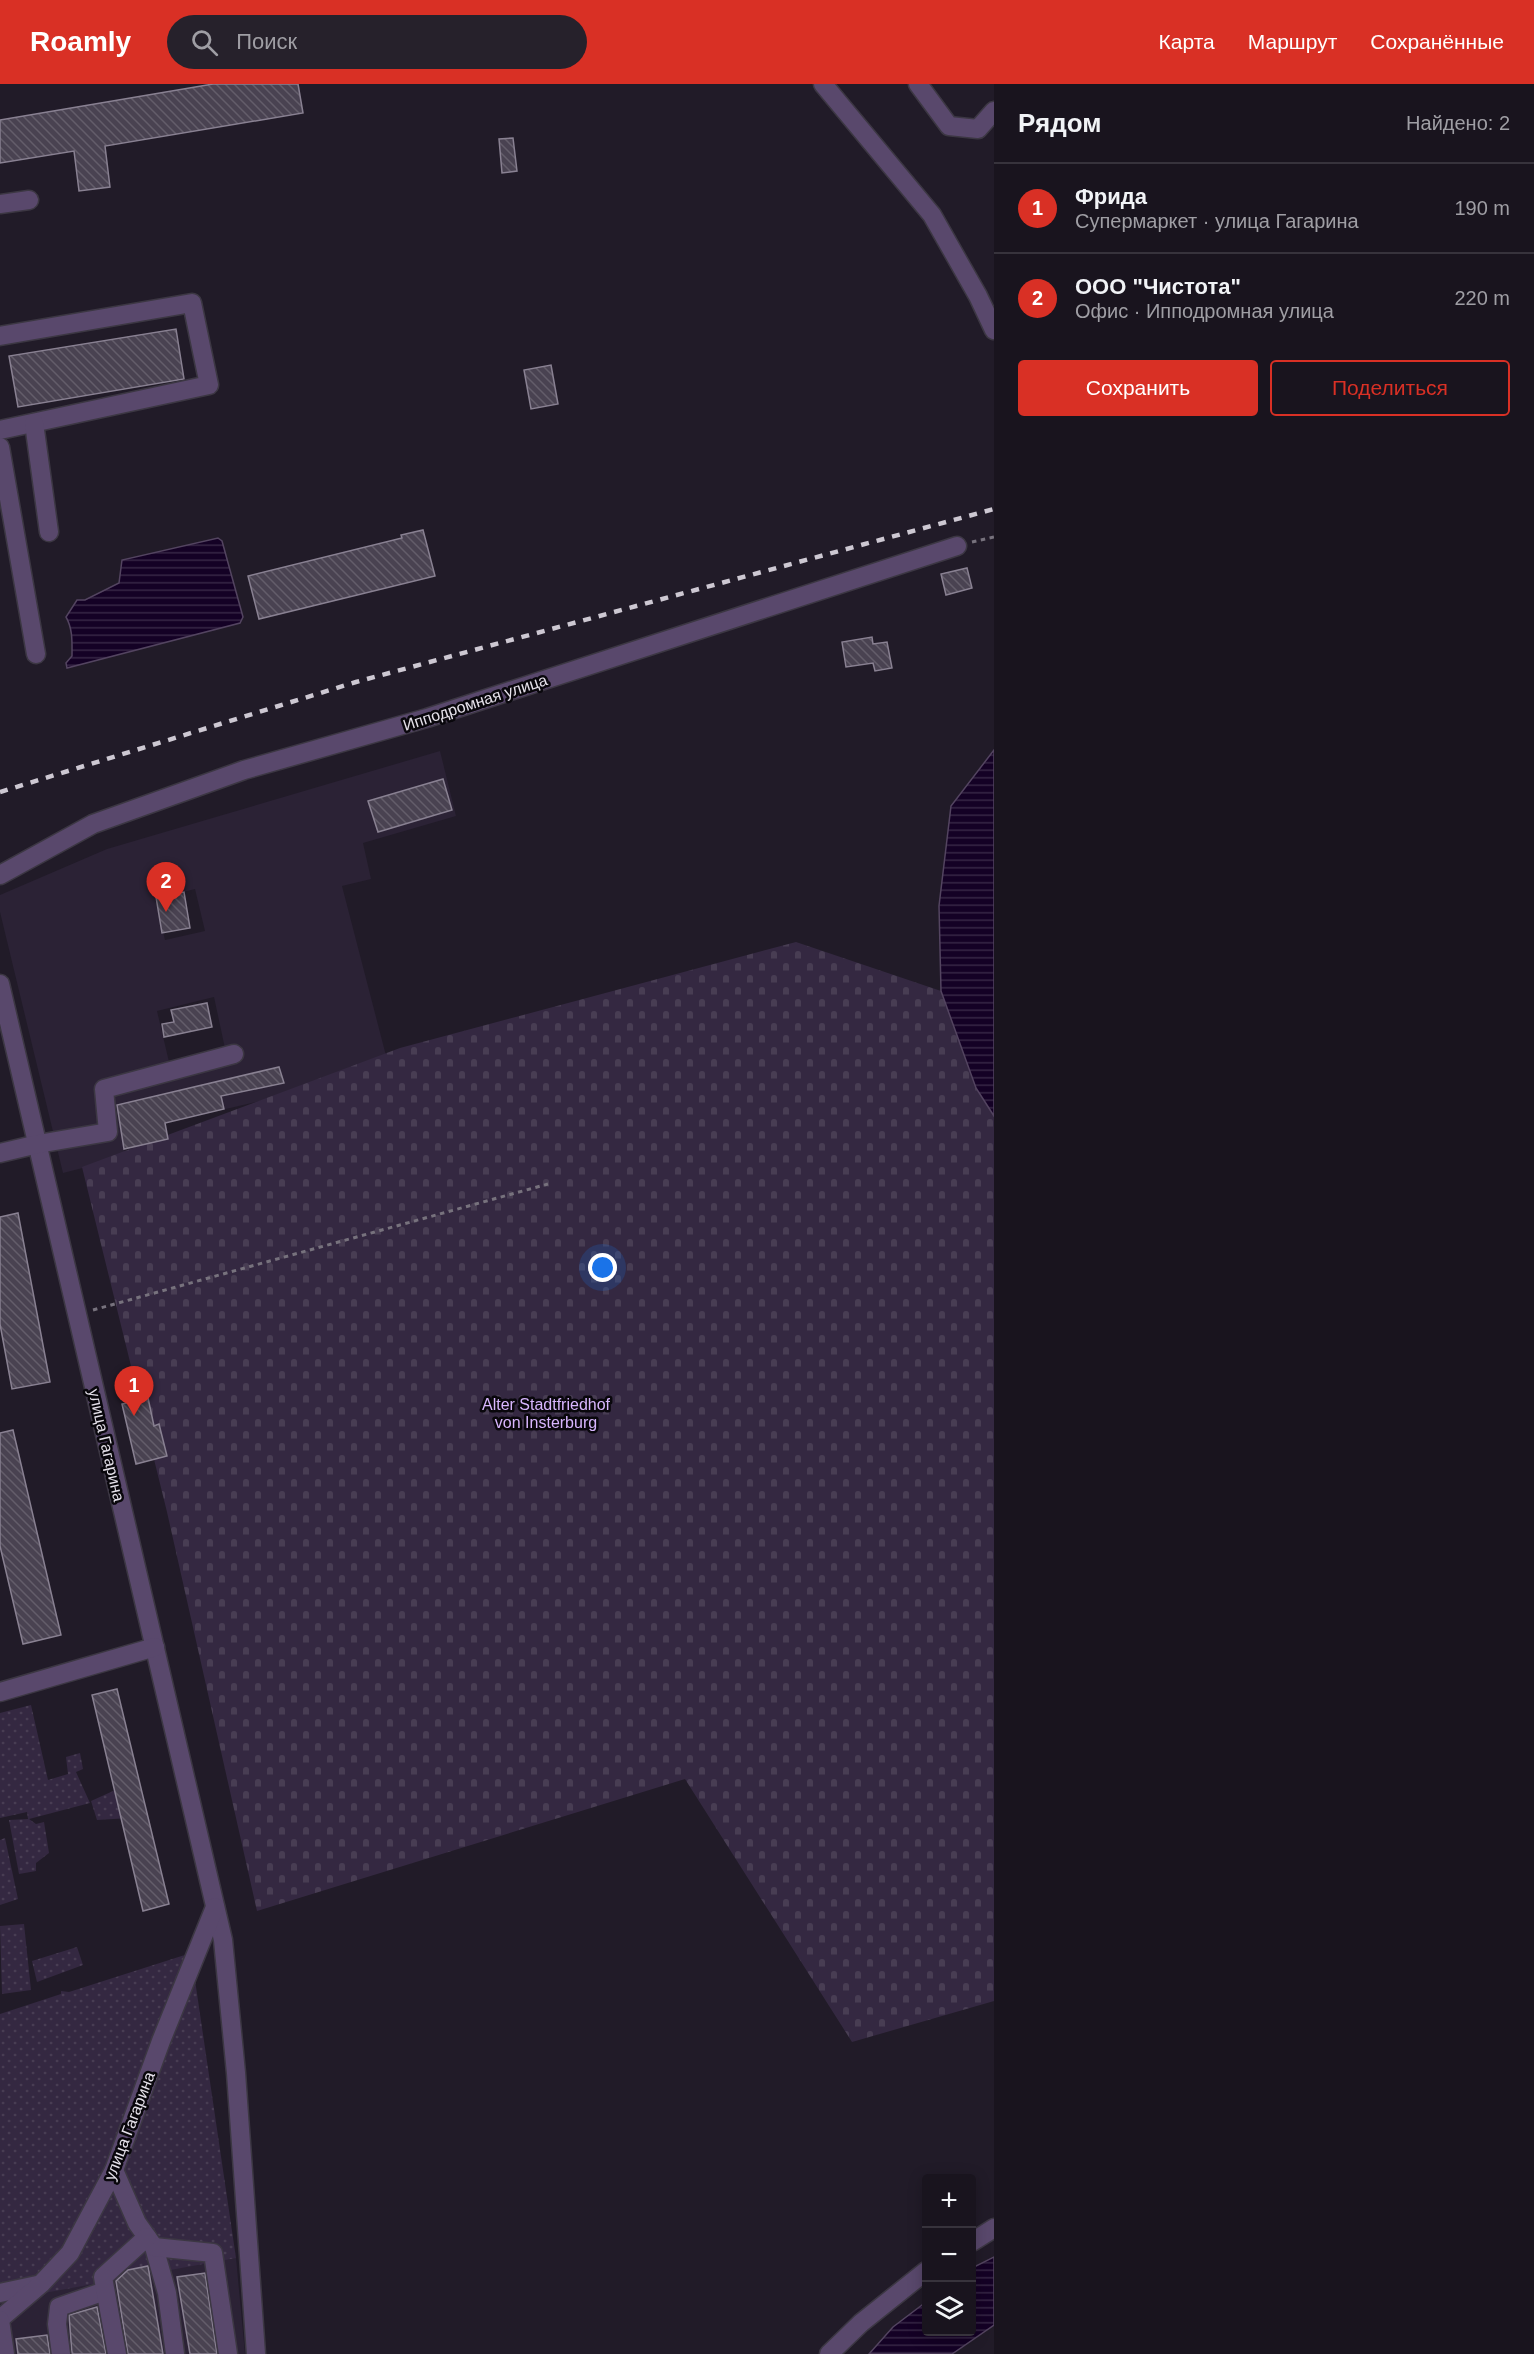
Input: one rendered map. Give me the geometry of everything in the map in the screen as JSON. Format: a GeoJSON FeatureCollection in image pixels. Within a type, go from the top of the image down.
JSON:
{"type":"FeatureCollection","features":[{"type":"Feature","properties":{"kind":"street"},"geometry":{"type":"LineString","coordinates":[[823,84],[932,215],[978,296],[994,330]]}},
{"type":"Feature","properties":{"kind":"street"},"geometry":{"type":"LineString","coordinates":[[918,84],[949,126],[978,129],[994,111]]}},
{"type":"Feature","properties":{"kind":"street"},"geometry":{"type":"LineString","coordinates":[[0,204],[29,200]]}},
{"type":"Feature","properties":{"kind":"street"},"geometry":{"type":"LineString","coordinates":[[0,336],[192,303],[209,385],[0,430]]}},
{"type":"Feature","properties":{"kind":"street"},"geometry":{"type":"LineString","coordinates":[[34,423],[49,532]]}},
{"type":"Feature","properties":{"kind":"street"},"geometry":{"type":"LineString","coordinates":[[0,447],[36,654]]}},
{"type":"Feature","properties":{"kind":"street","name":"Ипподромная улица"},"geometry":{"type":"LineString","coordinates":[[0,875],[93,824],[244,770],[427,718],[957,546]]}},
{"type":"Feature","properties":{"kind":"street","name":"улица Гагарина"},"geometry":{"type":"LineString","coordinates":[[0,984],[223,1940],[236,2073],[256,2354]]}},
{"type":"Feature","properties":{"kind":"street"},"geometry":{"type":"LineString","coordinates":[[0,1153],[108,1132],[104,1089],[234,1054]]}},
{"type":"Feature","properties":{"kind":"street"},"geometry":{"type":"LineString","coordinates":[[0,1692],[155,1647]]}},
{"type":"Feature","properties":{"kind":"street","name":"улица Гагарина"},"geometry":{"type":"LineString","coordinates":[[0,2319],[44,2281],[70,2253],[114,2170],[161,2041],[215,1907]]}},
{"type":"Feature","properties":{"kind":"street"},"geometry":{"type":"LineString","coordinates":[[114,2170],[137,2223],[151,2242],[167,2293],[175,2354]]}},
{"type":"Feature","properties":{"kind":"street"},"geometry":{"type":"LineString","coordinates":[[976,2239],[994,2228]]}},
{"type":"Feature","properties":{"kind":"street"},"geometry":{"type":"LineString","coordinates":[[117,2354],[103,2277],[151,2242],[213,2253],[228,2354]]}},
{"type":"Feature","properties":{"kind":"street"},"geometry":{"type":"LineString","coordinates":[[829,2354],[861,2323],[922,2275]]}},
{"type":"Feature","properties":{"kind":"street"},"geometry":{"type":"LineString","coordinates":[[0,2293],[44,2281],[59,2307],[57,2324],[61,2354]]}},
{"type":"Feature","properties":{"kind":"street"},"geometry":{"type":"LineString","coordinates":[[59,2307],[105,2291]]}},
{"type":"Feature","properties":{"kind":"street"},"geometry":{"type":"LineString","coordinates":[[0,2319],[5,2354]]}},
{"type":"Feature","properties":{"kind":"path"},"geometry":{"type":"LineString","coordinates":[[957,546],[994,537]]}},
{"type":"Feature","properties":{"kind":"path"},"geometry":{"type":"LineString","coordinates":[[77,1315],[548,1184]]}},
{"type":"Feature","properties":{"kind":"shaded area"},"geometry":{"type":"Polygon","coordinates":[[[218,538],[222,541],[243,617],[240,623],[67,668],[66,663],[72,656],[72,646],[71,631],[66,617],[77,600],[85,600],[119,583],[122,560],[218,538]]]}},
{"type":"Feature","properties":{"kind":"shaded area"},"geometry":{"type":"Polygon","coordinates":[[[994,750],[994,1116],[976,1088],[941,991],[939,906],[951,806],[994,750]]]}},
{"type":"Feature","properties":{"kind":"shaded area"},"geometry":{"type":"Polygon","coordinates":[[[440,751],[456,816],[363,843],[371,879],[342,886],[390,1071],[165,1123],[168,1139],[124,1149],[126,1157],[63,1173],[0,912],[0,895],[107,849],[440,751]],[[195,889],[155,899],[165,940],[205,931],[195,889]],[[214,997],[157,1011],[170,1066],[226,1053],[214,997]]]}},
{"type":"Feature","properties":{"kind":"shaded area"},"geometry":{"type":"Polygon","coordinates":[[[109,2247],[236,2258],[245,2354],[0,2354],[0,2292],[109,2247]]]}},
{"type":"Feature","properties":{"kind":"shaded area"},"geometry":{"type":"Polygon","coordinates":[[[994,2257],[994,2325],[952,2354],[869,2354],[893,2327],[922,2305],[922,2336],[976,2336],[976,2266],[994,2257]]]}},
{"type":"Feature","properties":{"kind":"green space","name":"Alter Stadtfriedhof von Insterburg"},"geometry":{"type":"Polygon","coordinates":[[[796,942],[941,991],[976,1088],[994,1116],[994,2001],[852,2042],[685,1779],[257,1911],[167,1512],[82,1167],[400,1048],[796,942]]]}},
{"type":"Feature","properties":{"kind":"green space"},"geometry":{"type":"Polygon","coordinates":[[[31,1705],[48,1780],[68,1774],[66,1757],[80,1753],[83,1769],[76,1772],[90,1803],[29,1819],[36,1824],[44,1822],[49,1853],[36,1863],[36,1871],[19,1874],[9,1820],[28,1819],[27,1812],[0,1818],[0,1713],[31,1705]]]}},
{"type":"Feature","properties":{"kind":"green space"},"geometry":{"type":"Polygon","coordinates":[[[122,1787],[130,1818],[97,1820],[91,1801],[122,1787]]]}},
{"type":"Feature","properties":{"kind":"green space"},"geometry":{"type":"Polygon","coordinates":[[[5,1838],[18,1899],[0,1905],[0,1840],[5,1838]]]}},
{"type":"Feature","properties":{"kind":"green space"},"geometry":{"type":"Polygon","coordinates":[[[24,1924],[31,1990],[2,1994],[0,1926],[24,1924]]]}},
{"type":"Feature","properties":{"kind":"green space"},"geometry":{"type":"Polygon","coordinates":[[[77,1947],[83,1965],[37,1982],[32,1961],[77,1947]]]}},
{"type":"Feature","properties":{"kind":"green space"},"geometry":{"type":"Polygon","coordinates":[[[191,1953],[236,2258],[0,2301],[0,2014],[61,1994],[61,1991],[69,1992],[191,1953]]]}},
{"type":"Feature","properties":{"kind":"building"},"geometry":{"type":"Polygon","coordinates":[[[213,84],[298,84],[303,113],[105,146],[110,187],[79,191],[74,151],[0,163],[0,120],[213,84]]]}},
{"type":"Feature","properties":{"kind":"building"},"geometry":{"type":"Polygon","coordinates":[[[513,138],[517,171],[502,173],[499,139],[513,138]]]}},
{"type":"Feature","properties":{"kind":"building"},"geometry":{"type":"Polygon","coordinates":[[[176,329],[184,379],[18,407],[9,356],[176,329]]]}},
{"type":"Feature","properties":{"kind":"building"},"geometry":{"type":"Polygon","coordinates":[[[551,365],[558,404],[531,409],[524,370],[551,365]]]}},
{"type":"Feature","properties":{"kind":"building"},"geometry":{"type":"Polygon","coordinates":[[[423,530],[435,576],[259,619],[248,576],[402,538],[401,535],[423,530]]]}},
{"type":"Feature","properties":{"kind":"building"},"geometry":{"type":"Polygon","coordinates":[[[967,568],[972,588],[946,595],[941,574],[967,568]]]}},
{"type":"Feature","properties":{"kind":"building"},"geometry":{"type":"Polygon","coordinates":[[[872,637],[873,644],[887,642],[892,668],[875,671],[873,663],[846,667],[842,642],[872,637]]]}},
{"type":"Feature","properties":{"kind":"building"},"geometry":{"type":"Polygon","coordinates":[[[443,779],[452,810],[378,832],[368,801],[443,779]]]}},
{"type":"Feature","properties":{"kind":"building"},"geometry":{"type":"Polygon","coordinates":[[[184,892],[190,928],[162,933],[156,897],[184,892]]]}},
{"type":"Feature","properties":{"kind":"building"},"geometry":{"type":"Polygon","coordinates":[[[207,1003],[212,1027],[164,1037],[162,1024],[174,1022],[171,1010],[207,1003]]]}},
{"type":"Feature","properties":{"kind":"building"},"geometry":{"type":"Polygon","coordinates":[[[279,1067],[284,1083],[221,1096],[224,1109],[165,1123],[168,1139],[124,1149],[117,1105],[279,1067]]]}},
{"type":"Feature","properties":{"kind":"building"},"geometry":{"type":"Polygon","coordinates":[[[18,1213],[50,1382],[12,1389],[0,1324],[0,1217],[18,1213]]]}},
{"type":"Feature","properties":{"kind":"building"},"geometry":{"type":"Polygon","coordinates":[[[148,1398],[154,1426],[159,1424],[167,1456],[136,1464],[122,1404],[148,1398]]]}},
{"type":"Feature","properties":{"kind":"building"},"geometry":{"type":"Polygon","coordinates":[[[13,1430],[61,1635],[23,1644],[0,1546],[0,1433],[13,1430]]]}},
{"type":"Feature","properties":{"kind":"building"},"geometry":{"type":"Polygon","coordinates":[[[117,1689],[169,1904],[143,1911],[92,1695],[117,1689]]]}},
{"type":"Feature","properties":{"kind":"building"},"geometry":{"type":"Polygon","coordinates":[[[148,2266],[163,2354],[128,2354],[116,2281],[128,2270],[148,2266]]]}},
{"type":"Feature","properties":{"kind":"building"},"geometry":{"type":"Polygon","coordinates":[[[205,2273],[217,2354],[190,2354],[177,2277],[205,2273]]]}},
{"type":"Feature","properties":{"kind":"building"},"geometry":{"type":"Polygon","coordinates":[[[97,2307],[106,2354],[72,2354],[69,2315],[97,2307]]]}},
{"type":"Feature","properties":{"kind":"building"},"geometry":{"type":"Polygon","coordinates":[[[47,2335],[50,2354],[18,2354],[16,2339],[47,2335]]]}},
{"type":"Feature","properties":{"kind":"railway"},"geometry":{"type":"LineString","coordinates":[[0,792],[356,682],[994,509]]}},
{"type":"Feature","properties":{"kind":"place","name":"ООО \"Чистота\""},"geometry":{"type":"Point","coordinates":[166,912]}},
{"type":"Feature","properties":{"kind":"place","name":"Фрида"},"geometry":{"type":"Point","coordinates":[134,1416]}}]}
